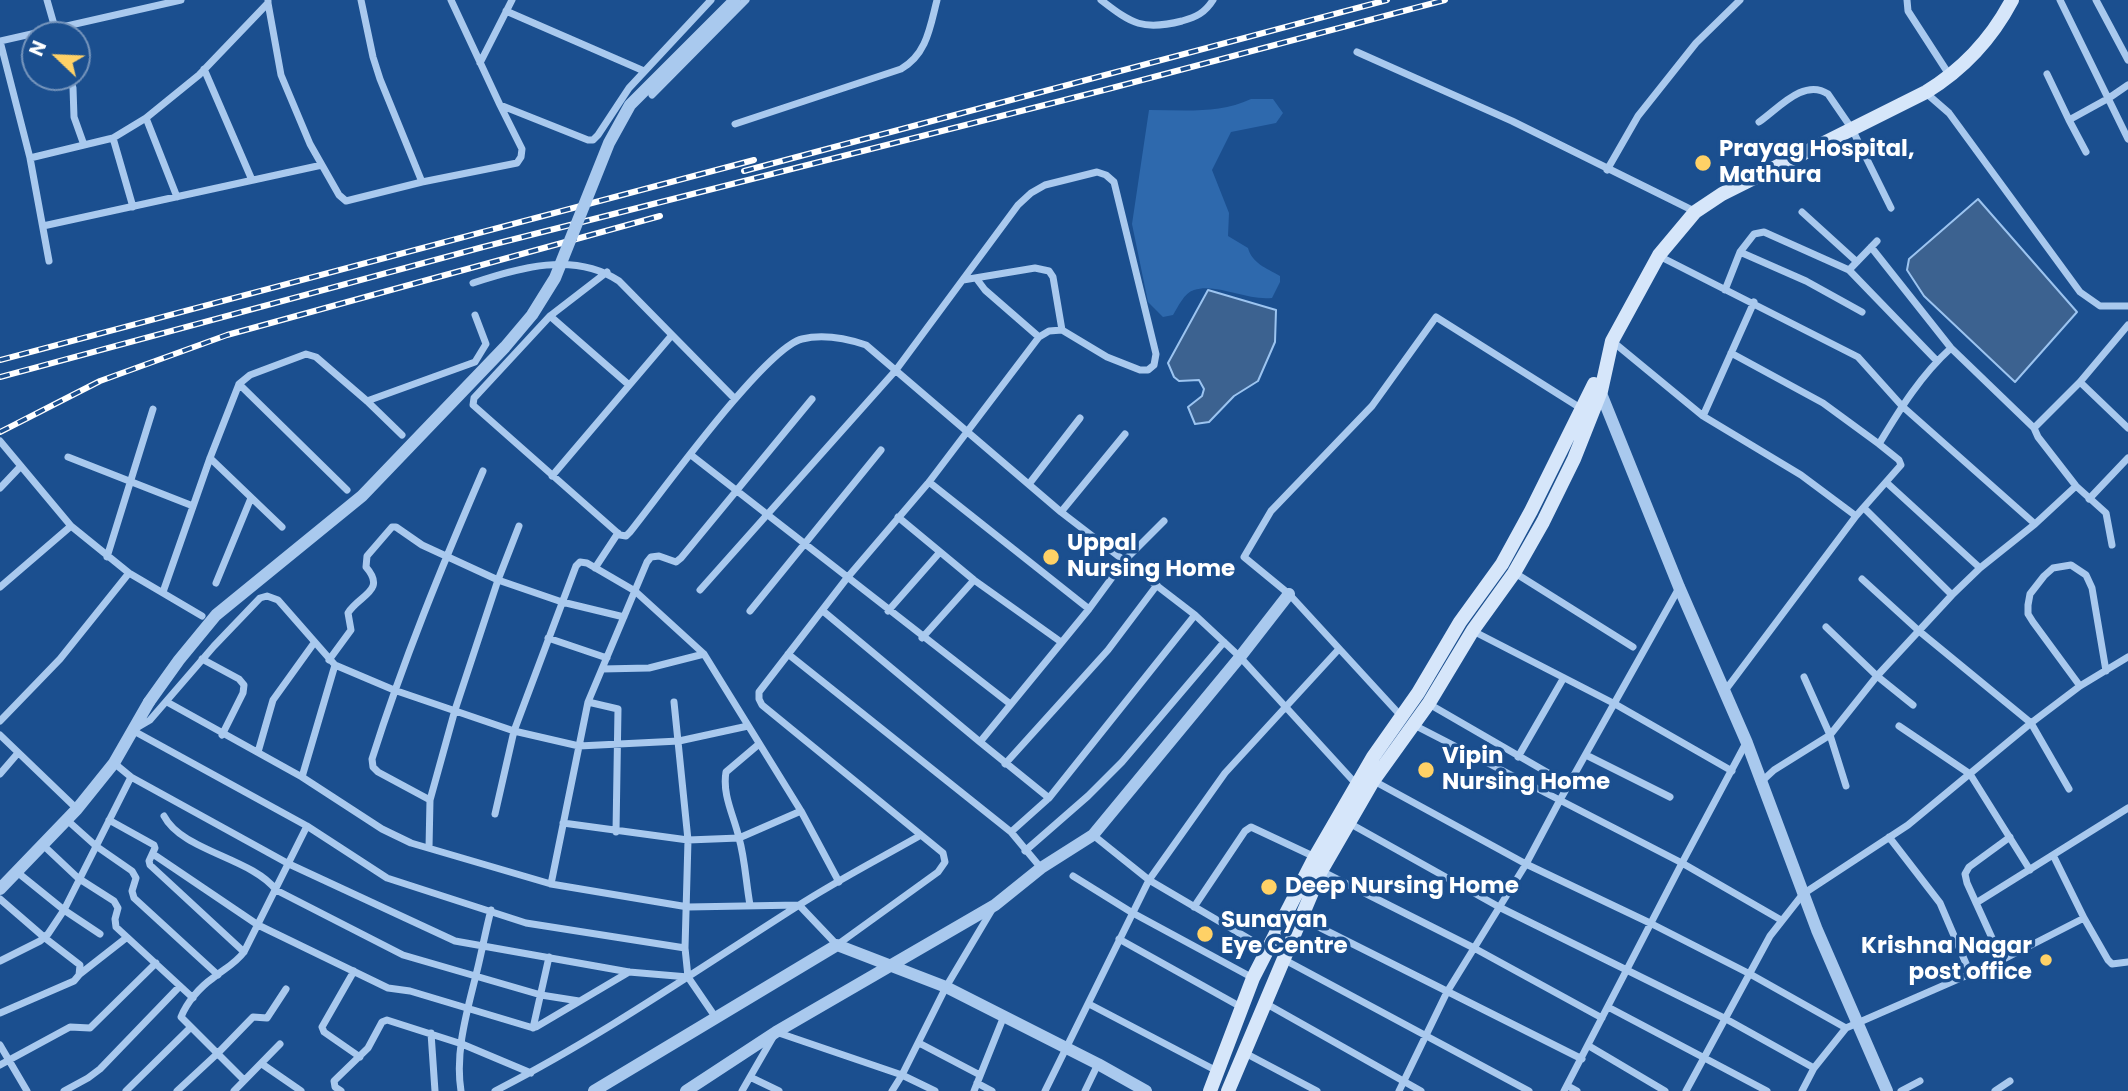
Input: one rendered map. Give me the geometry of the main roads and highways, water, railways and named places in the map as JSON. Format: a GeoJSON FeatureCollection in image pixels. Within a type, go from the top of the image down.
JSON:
{"type":"FeatureCollection","features":[{"type":"Feature","properties":{"kind":"main road"},"geometry":{"type":"LineString","coordinates":[[1210,1091],[1253,978],[1318,864],[1373,757],[1407,720],[1429,703],[1473,631],[1514,573],[1574,460],[1612,341],[1658,255],[1695,212],[1749,179],[1926,92],[1950,77],[1992,31],[2012,0]]}},
{"type":"Feature","properties":{"kind":"main road"},"geometry":{"type":"LineString","coordinates":[[1228,1091],[1300,918],[1318,864],[1349,823],[1373,781],[1401,743],[1407,720],[1460,622],[1502,564],[1598,386]]}},
{"type":"Feature","properties":{"kind":"railway"},"geometry":{"type":"LineString","coordinates":[[744,171],[1387,0]]}},
{"type":"Feature","properties":{"kind":"railway"},"geometry":{"type":"LineString","coordinates":[[0,377],[483,247],[1108,89],[1445,0]]}},
{"type":"Feature","properties":{"kind":"railway"},"geometry":{"type":"LineString","coordinates":[[0,360],[754,160]]}},
{"type":"Feature","properties":{"kind":"railway"},"geometry":{"type":"LineString","coordinates":[[0,432],[100,381],[227,335],[660,216]]}},
{"type":"Feature","properties":{"kind":"place","name":"Prayag Hospital, Mathura"},"geometry":{"type":"Point","coordinates":[1703,163]}},
{"type":"Feature","properties":{"kind":"place","name":"Uppal Nursing Home"},"geometry":{"type":"Point","coordinates":[1051,557]}},
{"type":"Feature","properties":{"kind":"place","name":"Vipin Nursing Home"},"geometry":{"type":"Point","coordinates":[1426,770]}},
{"type":"Feature","properties":{"kind":"place","name":"Deep Nursing Home"},"geometry":{"type":"Point","coordinates":[1269,887]}},
{"type":"Feature","properties":{"kind":"place","name":"Sunayan Eye Centre"},"geometry":{"type":"Point","coordinates":[1205,934]}},
{"type":"Feature","properties":{"kind":"place","name":"Krishna Nagar post office"},"geometry":{"type":"Point","coordinates":[2046,960]}}]}
